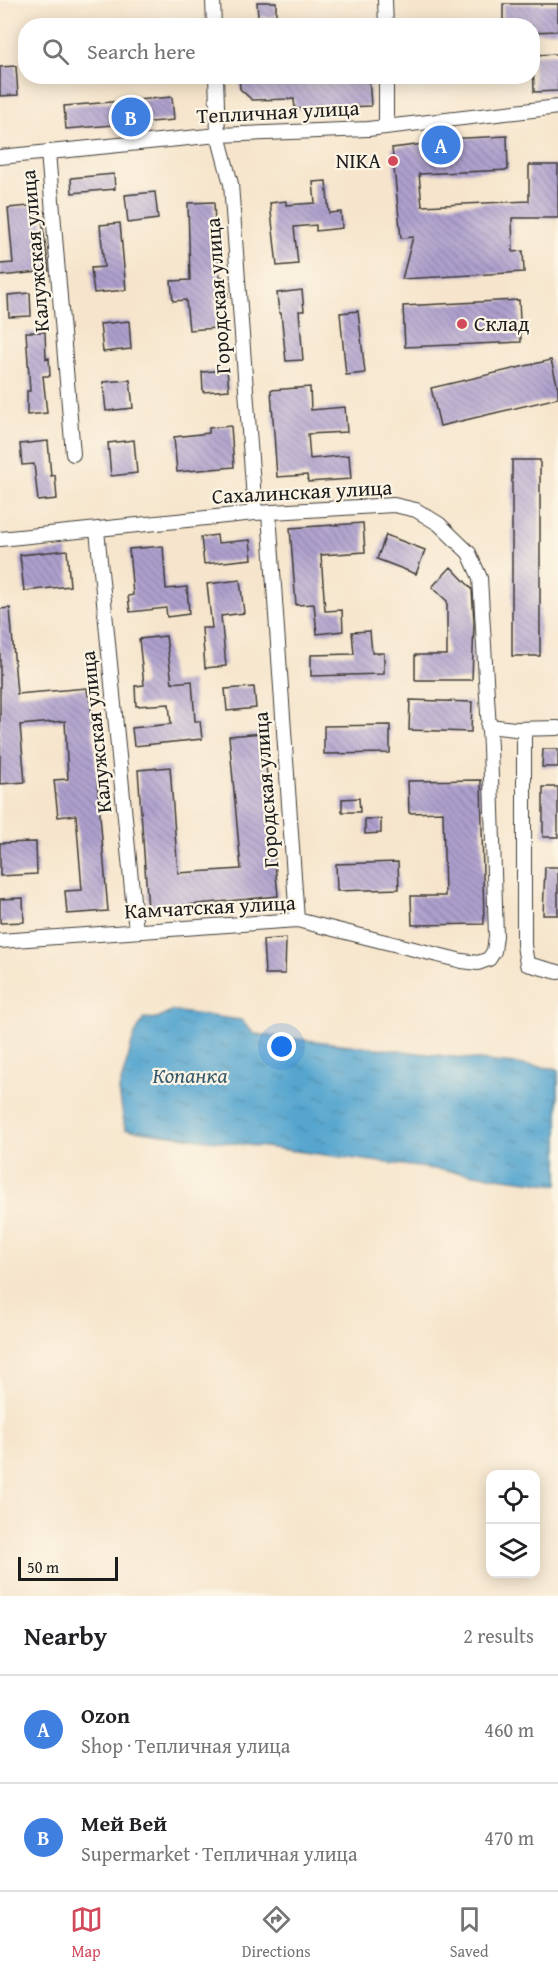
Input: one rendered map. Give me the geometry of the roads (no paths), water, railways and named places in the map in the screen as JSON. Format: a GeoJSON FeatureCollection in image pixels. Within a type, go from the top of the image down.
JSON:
{"type":"FeatureCollection","features":[{"type":"Feature","properties":{"kind":"street"},"geometry":{"type":"LineString","coordinates":[[213,0],[214,18]]}},
{"type":"Feature","properties":{"kind":"street"},"geometry":{"type":"LineString","coordinates":[[385,0],[386,18]]}},
{"type":"Feature","properties":{"kind":"street","name":"Городская улица"},"geometry":{"type":"LineString","coordinates":[[216,84],[219,135],[231,184],[297,920]]}},
{"type":"Feature","properties":{"kind":"street"},"geometry":{"type":"LineString","coordinates":[[386,84],[386,126]]}},
{"type":"Feature","properties":{"kind":"street","name":"Тепличная улица"},"geometry":{"type":"LineString","coordinates":[[0,157],[219,135],[368,129],[558,107]]}},
{"type":"Feature","properties":{"kind":"street","name":"Калужская улица"},"geometry":{"type":"LineString","coordinates":[[48,152],[72,454]]}},
{"type":"Feature","properties":{"kind":"street","name":"Сахалинская улица"},"geometry":{"type":"LineString","coordinates":[[0,539],[262,513],[394,505],[416,510],[439,524],[469,554],[480,578],[496,936],[494,951],[489,959]]}},
{"type":"Feature","properties":{"kind":"street","name":"Калужская улица"},"geometry":{"type":"LineString","coordinates":[[97,530],[136,931]]}},
{"type":"Feature","properties":{"kind":"street"},"geometry":{"type":"LineString","coordinates":[[488,726],[525,729],[558,728]]}},
{"type":"Feature","properties":{"kind":"street"},"geometry":{"type":"LineString","coordinates":[[525,729],[524,945],[527,964],[558,972]]}},
{"type":"Feature","properties":{"kind":"street","name":"Камчатская улица"},"geometry":{"type":"LineString","coordinates":[[0,941],[297,920],[462,961],[478,963],[489,959]]}},
{"type":"Feature","properties":{"kind":"water","name":"Копанка"},"geometry":{"type":"Polygon","coordinates":[[[172,1011],[241,1020],[254,1034],[558,1069],[558,1185],[125,1129],[119,1090],[134,1036],[144,1018],[158,1019],[172,1011]]]}},
{"type":"Feature","properties":{"kind":"place","name":"Мей Вей"},"geometry":{"type":"Point","coordinates":[131,117]}},
{"type":"Feature","properties":{"kind":"place","name":"Ozon"},"geometry":{"type":"Point","coordinates":[441,145]}},
{"type":"Feature","properties":{"kind":"place","name":"NIKA"},"geometry":{"type":"Point","coordinates":[393,161]}},
{"type":"Feature","properties":{"kind":"place","name":"Склад"},"geometry":{"type":"Point","coordinates":[462,324]}}]}
